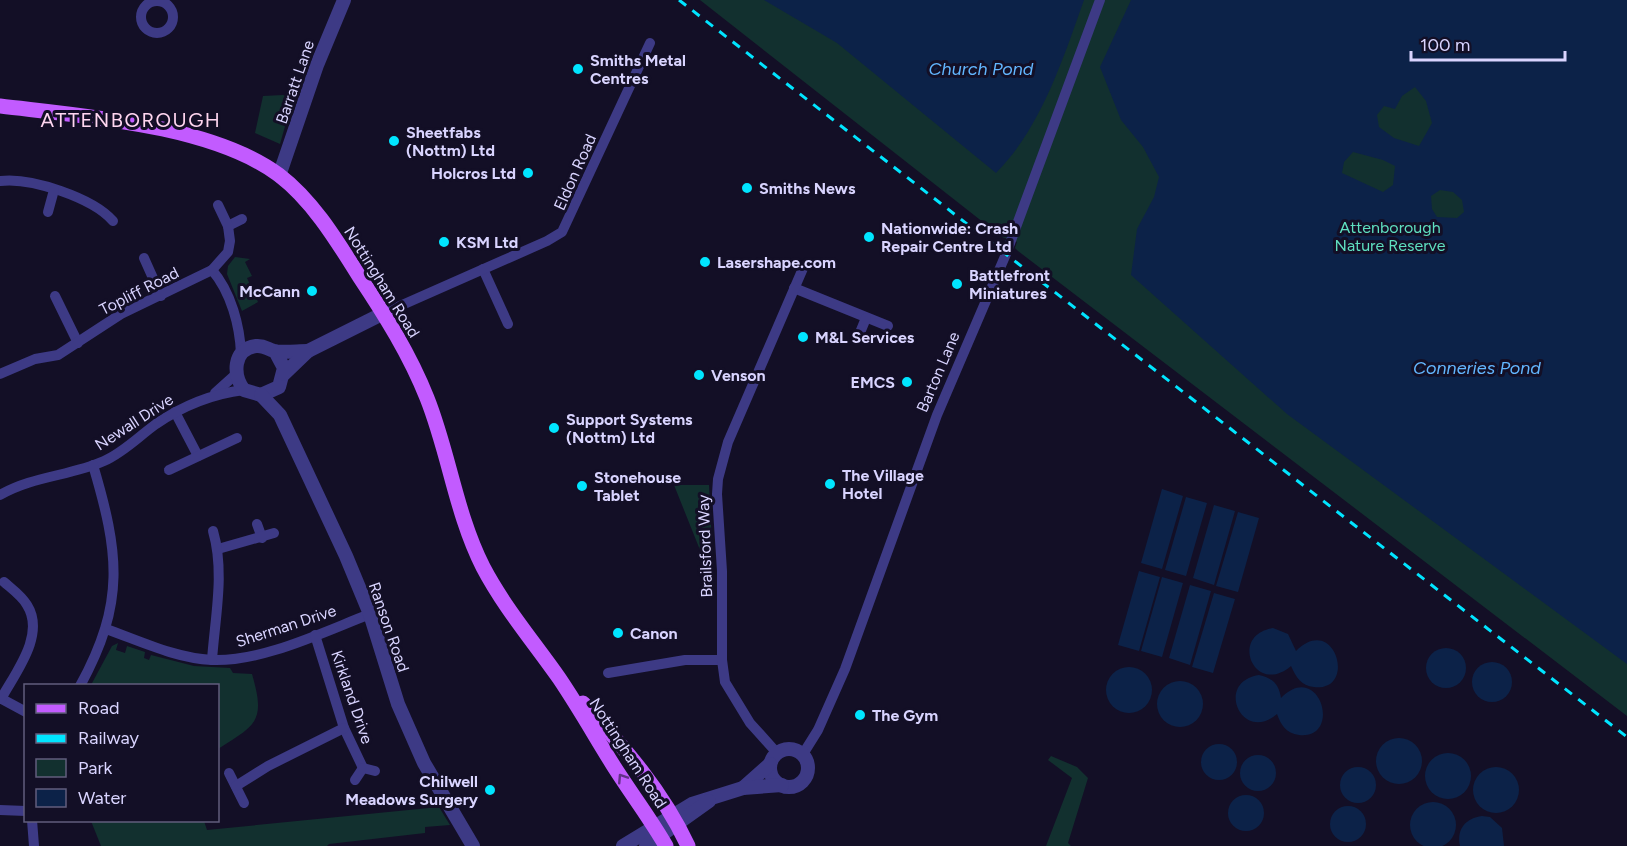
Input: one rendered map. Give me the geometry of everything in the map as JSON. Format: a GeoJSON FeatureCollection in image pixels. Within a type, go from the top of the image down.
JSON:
{"type":"FeatureCollection","features":[{"type":"Feature","properties":{"kind":"main road","name":"Nottingham Road"},"geometry":{"type":"LineString","coordinates":[[0,106],[98,119],[211,141],[240,153],[279,176],[305,200],[384,313],[427,397],[464,515],[483,566],[509,610],[560,679],[660,836]]}},
{"type":"Feature","properties":{"kind":"main road","name":"Nottingham Road"},"geometry":{"type":"LineString","coordinates":[[560,679],[626,751],[675,820],[688,846]]}},
{"type":"Feature","properties":{"kind":"street","name":"Barton Lane"},"geometry":{"type":"LineString","coordinates":[[660,836],[675,820],[712,798],[743,788],[793,786],[804,780],[808,769],[803,754],[818,730],[845,669],[937,415],[1006,254],[1100,0]]}},
{"type":"Feature","properties":{"kind":"street","name":"Barratt Lane"},"geometry":{"type":"LineString","coordinates":[[279,176],[317,64],[345,1]]}},
{"type":"Feature","properties":{"kind":"street","name":"Eldon Road"},"geometry":{"type":"LineString","coordinates":[[384,313],[547,241],[562,232],[650,43]]}},
{"type":"Feature","properties":{"kind":"street"},"geometry":{"type":"LineString","coordinates":[[0,181],[18,181],[54,190],[93,204],[113,221]]}},
{"type":"Feature","properties":{"kind":"street"},"geometry":{"type":"LineString","coordinates":[[48,212],[54,190]]}},
{"type":"Feature","properties":{"kind":"street"},"geometry":{"type":"LineString","coordinates":[[218,205],[228,226],[242,219]]}},
{"type":"Feature","properties":{"kind":"street","name":"Topliff Road"},"geometry":{"type":"LineString","coordinates":[[0,374],[35,359],[58,355],[121,314],[212,270],[228,252],[228,226]]}},
{"type":"Feature","properties":{"kind":"street"},"geometry":{"type":"LineString","coordinates":[[144,258],[161,296]]}},
{"type":"Feature","properties":{"kind":"street","name":"Brailsford Way"},"geometry":{"type":"LineString","coordinates":[[774,758],[735,702],[725,682],[722,660],[722,572],[717,510],[718,479],[728,442],[804,266]]}},
{"type":"Feature","properties":{"kind":"street"},"geometry":{"type":"LineString","coordinates":[[483,269],[508,324]]}},
{"type":"Feature","properties":{"kind":"street"},"geometry":{"type":"LineString","coordinates":[[212,270],[219,277],[240,328],[256,346],[274,351],[308,351]]}},
{"type":"Feature","properties":{"kind":"street"},"geometry":{"type":"LineString","coordinates":[[794,288],[888,326]]}},
{"type":"Feature","properties":{"kind":"street"},"geometry":{"type":"LineString","coordinates":[[55,296],[78,343]]}},
{"type":"Feature","properties":{"kind":"street"},"geometry":{"type":"LineString","coordinates":[[240,328],[241,354],[236,364],[235,375],[244,390],[261,395],[281,380],[308,351],[384,313]]}},
{"type":"Feature","properties":{"kind":"street"},"geometry":{"type":"LineString","coordinates":[[857,340],[866,318]]}},
{"type":"Feature","properties":{"kind":"street"},"geometry":{"type":"LineString","coordinates":[[241,354],[256,346]]}},
{"type":"Feature","properties":{"kind":"street","name":"Ranson Road"},"geometry":{"type":"LineString","coordinates":[[274,351],[282,360],[280,416]]}},
{"type":"Feature","properties":{"kind":"street","name":"Newall Drive"},"geometry":{"type":"LineString","coordinates":[[0,495],[29,481],[93,465],[126,449],[175,412],[215,393],[235,375]]}},
{"type":"Feature","properties":{"kind":"street","name":"Newall Drive"},"geometry":{"type":"LineString","coordinates":[[215,393],[244,390]]}},
{"type":"Feature","properties":{"kind":"street","name":"Ranson Road"},"geometry":{"type":"LineString","coordinates":[[261,395],[280,416],[370,614],[398,704],[424,763],[472,846]]}},
{"type":"Feature","properties":{"kind":"street"},"geometry":{"type":"LineString","coordinates":[[175,412],[198,456]]}},
{"type":"Feature","properties":{"kind":"street"},"geometry":{"type":"LineString","coordinates":[[169,470],[237,438]]}},
{"type":"Feature","properties":{"kind":"street"},"geometry":{"type":"LineString","coordinates":[[81,684],[95,658],[106,629],[114,585],[115,555],[93,465]]}},
{"type":"Feature","properties":{"kind":"street"},"geometry":{"type":"LineString","coordinates":[[257,524],[262,538]]}},
{"type":"Feature","properties":{"kind":"street"},"geometry":{"type":"LineString","coordinates":[[212,660],[219,585],[218,549],[213,531]]}},
{"type":"Feature","properties":{"kind":"street"},"geometry":{"type":"LineString","coordinates":[[218,549],[274,533]]}},
{"type":"Feature","properties":{"kind":"street"},"geometry":{"type":"LineString","coordinates":[[12,572],[2,584],[24,599],[32,615],[33,625],[25,655],[0,699],[24,711]]}},
{"type":"Feature","properties":{"kind":"street","name":"Sherman Drive"},"geometry":{"type":"LineString","coordinates":[[106,629],[179,654],[212,660],[255,655],[370,614]]}},
{"type":"Feature","properties":{"kind":"street","name":"Kirkland Drive"},"geometry":{"type":"LineString","coordinates":[[315,635],[344,729],[363,768],[375,771]]}},
{"type":"Feature","properties":{"kind":"street"},"geometry":{"type":"LineString","coordinates":[[608,673],[685,660],[722,660]]}},
{"type":"Feature","properties":{"kind":"street"},"geometry":{"type":"LineString","coordinates":[[236,786],[268,766],[344,729]]}},
{"type":"Feature","properties":{"kind":"street"},"geometry":{"type":"LineString","coordinates":[[782,785],[771,773],[774,758],[787,748],[803,754]]}},
{"type":"Feature","properties":{"kind":"street","name":"Barton Lane"},"geometry":{"type":"LineString","coordinates":[[743,788],[774,758]]}},
{"type":"Feature","properties":{"kind":"street","name":"Kirkland Drive"},"geometry":{"type":"LineString","coordinates":[[355,780],[363,768]]}},
{"type":"Feature","properties":{"kind":"street"},"geometry":{"type":"LineString","coordinates":[[229,773],[244,803]]}},
{"type":"Feature","properties":{"kind":"street"},"geometry":{"type":"LineString","coordinates":[[0,810],[24,811]]}},
{"type":"Feature","properties":{"kind":"street"},"geometry":{"type":"LineString","coordinates":[[32,822],[34,846]]}},
{"type":"Feature","properties":{"kind":"street"},"geometry":{"type":"LineString","coordinates":[[623,846],[660,836]]}},
{"type":"Feature","properties":{"kind":"street"},"geometry":{"type":"LineString","coordinates":[[646,846],[660,836]]}},
{"type":"Feature","properties":{"kind":"green space","name":"Conneries Pond"},"geometry":{"type":"Polygon","coordinates":[[[700,0],[1627,0],[1627,716],[1018,251],[1015,248],[1017,242],[1002,237],[700,0]]]}},
{"type":"Feature","properties":{"kind":"green space"},"geometry":{"type":"Polygon","coordinates":[[[283,95],[293,98],[280,144],[255,133],[263,96],[283,95]]]}},
{"type":"Feature","properties":{"kind":"green space"},"geometry":{"type":"Polygon","coordinates":[[[235,257],[250,259],[245,262],[252,276],[247,278],[258,302],[242,311],[227,274],[228,266],[235,257]]]}},
{"type":"Feature","properties":{"kind":"green space"},"geometry":{"type":"Polygon","coordinates":[[[674,485],[709,485],[714,585],[674,485]]]}},
{"type":"Feature","properties":{"kind":"green space"},"geometry":{"type":"Polygon","coordinates":[[[118,643],[116,650],[125,653],[127,646],[145,652],[144,658],[149,660],[151,655],[194,666],[230,668],[233,673],[252,674],[258,703],[254,720],[241,734],[219,748],[219,684],[92,684],[112,646],[118,643]]]}},
{"type":"Feature","properties":{"kind":"green space"},"geometry":{"type":"Polygon","coordinates":[[[1051,756],[1077,767],[1088,778],[1068,843],[1071,846],[1046,846],[1072,778],[1048,760],[1051,756]]]}},
{"type":"Feature","properties":{"kind":"green space"},"geometry":{"type":"Polygon","coordinates":[[[439,807],[450,825],[425,827],[425,833],[327,846],[101,846],[91,822],[204,822],[207,830],[439,807]]]}},
{"type":"Feature","properties":{"kind":"water","name":"Church Pond"},"geometry":{"type":"Polygon","coordinates":[[[764,0],[1084,0],[1059,69],[1038,114],[1012,155],[996,173],[837,43],[764,0]]]}},
{"type":"Feature","properties":{"kind":"water","name":"Conneries Pond"},"geometry":{"type":"Polygon","coordinates":[[[1131,0],[1627,0],[1627,664],[1287,414],[1131,275],[1137,229],[1154,197],[1159,177],[1143,147],[1121,120],[1100,67],[1131,0]],[[1415,87],[1402,96],[1395,109],[1384,106],[1377,115],[1379,127],[1394,138],[1419,146],[1432,123],[1426,101],[1415,87]],[[1353,152],[1344,162],[1342,173],[1383,192],[1393,185],[1395,166],[1383,160],[1353,152]],[[1440,190],[1431,196],[1432,209],[1437,217],[1457,218],[1464,212],[1462,200],[1453,192],[1440,190]]]}},
{"type":"Feature","properties":{"kind":"water"},"geometry":{"type":"Polygon","coordinates":[[[1162,489],[1183,496],[1162,569],[1141,563],[1162,489]]]}},
{"type":"Feature","properties":{"kind":"water"},"geometry":{"type":"Polygon","coordinates":[[[1186,497],[1207,503],[1186,576],[1165,570],[1186,497]]]}},
{"type":"Feature","properties":{"kind":"water"},"geometry":{"type":"Polygon","coordinates":[[[1214,505],[1235,511],[1214,585],[1193,578],[1214,505]]]}},
{"type":"Feature","properties":{"kind":"water"},"geometry":{"type":"Polygon","coordinates":[[[1238,512],[1259,518],[1238,592],[1216,586],[1238,512]]]}},
{"type":"Feature","properties":{"kind":"water"},"geometry":{"type":"Polygon","coordinates":[[[1139,571],[1160,577],[1139,651],[1118,645],[1139,571]]]}},
{"type":"Feature","properties":{"kind":"water"},"geometry":{"type":"Polygon","coordinates":[[[1162,577],[1183,583],[1162,657],[1141,651],[1162,577]]]}},
{"type":"Feature","properties":{"kind":"water"},"geometry":{"type":"Polygon","coordinates":[[[1190,585],[1211,591],[1190,665],[1169,658],[1190,585]]]}},
{"type":"Feature","properties":{"kind":"water"},"geometry":{"type":"Polygon","coordinates":[[[1214,593],[1235,599],[1213,673],[1192,667],[1214,593]]]}},
{"type":"Feature","properties":{"kind":"water"},"geometry":{"type":"Polygon","coordinates":[[[1273,628],[1288,634],[1296,651],[1310,642],[1321,641],[1330,647],[1336,656],[1338,668],[1335,678],[1327,685],[1314,687],[1300,680],[1291,666],[1278,674],[1267,674],[1258,669],[1249,651],[1252,641],[1259,633],[1273,628]]]}},
{"type":"Feature","properties":{"kind":"water"},"geometry":{"type":"Polygon","coordinates":[[[1446,648],[1460,654],[1466,668],[1460,682],[1446,688],[1432,682],[1426,668],[1432,654],[1446,648]]]}},
{"type":"Feature","properties":{"kind":"water"},"geometry":{"type":"Polygon","coordinates":[[[1492,662],[1506,668],[1512,682],[1506,696],[1492,702],[1478,696],[1472,682],[1478,668],[1492,662]]]}},
{"type":"Feature","properties":{"kind":"water"},"geometry":{"type":"Polygon","coordinates":[[[1129,667],[1138,668],[1145,674],[1151,681],[1151,699],[1145,706],[1138,712],[1129,713],[1120,712],[1113,706],[1107,699],[1106,690],[1107,681],[1113,674],[1120,668],[1129,667]]]}},
{"type":"Feature","properties":{"kind":"water"},"geometry":{"type":"Polygon","coordinates":[[[1259,675],[1274,683],[1279,689],[1281,698],[1295,689],[1306,688],[1315,694],[1321,704],[1323,715],[1320,726],[1312,733],[1299,735],[1285,728],[1277,714],[1264,721],[1253,722],[1244,717],[1238,708],[1236,698],[1238,688],[1245,680],[1259,675]]]}},
{"type":"Feature","properties":{"kind":"water"},"geometry":{"type":"Polygon","coordinates":[[[1180,681],[1189,682],[1196,688],[1202,695],[1202,713],[1196,720],[1189,726],[1180,727],[1171,726],[1164,720],[1158,713],[1157,704],[1158,695],[1164,688],[1171,682],[1180,681]]]}},
{"type":"Feature","properties":{"kind":"water"},"geometry":{"type":"Polygon","coordinates":[[[1399,738],[1408,739],[1415,745],[1421,752],[1421,770],[1415,777],[1408,783],[1399,784],[1390,783],[1383,777],[1377,770],[1376,761],[1377,752],[1383,745],[1390,739],[1399,738]]]}},
{"type":"Feature","properties":{"kind":"water"},"geometry":{"type":"Polygon","coordinates":[[[1219,744],[1232,749],[1237,762],[1232,775],[1219,780],[1206,775],[1201,762],[1206,749],[1219,744]]]}},
{"type":"Feature","properties":{"kind":"water"},"geometry":{"type":"Polygon","coordinates":[[[1448,753],[1457,754],[1464,760],[1470,767],[1470,785],[1464,792],[1457,798],[1448,799],[1439,798],[1432,792],[1426,785],[1425,776],[1426,767],[1432,760],[1439,754],[1448,753]]]}},
{"type":"Feature","properties":{"kind":"water"},"geometry":{"type":"Polygon","coordinates":[[[1258,755],[1270,761],[1276,773],[1270,785],[1258,791],[1246,785],[1240,773],[1246,761],[1258,755]]]}},
{"type":"Feature","properties":{"kind":"water"},"geometry":{"type":"Polygon","coordinates":[[[1358,767],[1371,772],[1376,785],[1371,798],[1358,803],[1345,798],[1340,785],[1345,772],[1358,767]]]}},
{"type":"Feature","properties":{"kind":"water"},"geometry":{"type":"Polygon","coordinates":[[[1496,767],[1505,768],[1512,774],[1518,781],[1518,799],[1512,806],[1505,812],[1496,813],[1487,812],[1480,806],[1474,799],[1473,790],[1474,781],[1480,774],[1487,768],[1496,767]]]}},
{"type":"Feature","properties":{"kind":"water"},"geometry":{"type":"Polygon","coordinates":[[[1246,795],[1259,800],[1264,813],[1259,826],[1246,831],[1233,826],[1228,813],[1233,800],[1246,795]]]}},
{"type":"Feature","properties":{"kind":"water"},"geometry":{"type":"Polygon","coordinates":[[[1433,802],[1442,804],[1454,816],[1456,825],[1454,834],[1442,846],[1424,846],[1412,834],[1410,825],[1412,816],[1424,804],[1433,802]]]}},
{"type":"Feature","properties":{"kind":"water"},"geometry":{"type":"Polygon","coordinates":[[[1348,806],[1361,811],[1366,824],[1361,837],[1348,842],[1335,837],[1330,824],[1335,811],[1348,806]]]}},
{"type":"Feature","properties":{"kind":"water"},"geometry":{"type":"Polygon","coordinates":[[[1482,816],[1490,817],[1502,828],[1504,846],[1460,846],[1460,834],[1464,825],[1471,819],[1482,816]]]}},
{"type":"Feature","properties":{"kind":"railway"},"geometry":{"type":"LineString","coordinates":[[679,0],[1627,737]]}},
{"type":"Feature","properties":{"kind":"place","name":"Smiths Metal Centres"},"geometry":{"type":"Point","coordinates":[578,69]}},
{"type":"Feature","properties":{"kind":"place","name":"Sheetfabs (Nottm) Ltd"},"geometry":{"type":"Point","coordinates":[394,141]}},
{"type":"Feature","properties":{"kind":"place","name":"Holcros Ltd"},"geometry":{"type":"Point","coordinates":[528,173]}},
{"type":"Feature","properties":{"kind":"place","name":"Smiths News"},"geometry":{"type":"Point","coordinates":[747,188]}},
{"type":"Feature","properties":{"kind":"place","name":"Nationwide: Crash Repair Centre Ltd"},"geometry":{"type":"Point","coordinates":[869,237]}},
{"type":"Feature","properties":{"kind":"place","name":"KSM Ltd"},"geometry":{"type":"Point","coordinates":[444,242]}},
{"type":"Feature","properties":{"kind":"place","name":"Lasershape.com"},"geometry":{"type":"Point","coordinates":[705,262]}},
{"type":"Feature","properties":{"kind":"place","name":"Battlefront Miniatures"},"geometry":{"type":"Point","coordinates":[957,284]}},
{"type":"Feature","properties":{"kind":"place","name":"McCann"},"geometry":{"type":"Point","coordinates":[312,291]}},
{"type":"Feature","properties":{"kind":"place","name":"M&L Services"},"geometry":{"type":"Point","coordinates":[803,337]}},
{"type":"Feature","properties":{"kind":"place","name":"Venson"},"geometry":{"type":"Point","coordinates":[699,375]}},
{"type":"Feature","properties":{"kind":"place","name":"EMCS"},"geometry":{"type":"Point","coordinates":[907,382]}},
{"type":"Feature","properties":{"kind":"place","name":"Support Systems (Nottm) Ltd"},"geometry":{"type":"Point","coordinates":[554,428]}},
{"type":"Feature","properties":{"kind":"place","name":"The Village Hotel"},"geometry":{"type":"Point","coordinates":[830,484]}},
{"type":"Feature","properties":{"kind":"place","name":"Stonehouse Tablet"},"geometry":{"type":"Point","coordinates":[582,486]}},
{"type":"Feature","properties":{"kind":"place","name":"Canon"},"geometry":{"type":"Point","coordinates":[618,633]}},
{"type":"Feature","properties":{"kind":"place","name":"The Gym"},"geometry":{"type":"Point","coordinates":[860,715]}},
{"type":"Feature","properties":{"kind":"place","name":"Chilwell Meadows Surgery"},"geometry":{"type":"Point","coordinates":[490,790]}},
{"type":"Feature","properties":{"kind":"district","name":"ATTENBOROUGH"},"geometry":{"type":"Point","coordinates":[131,120]}},
{"type":"Feature","properties":{"kind":"park label","name":"Attenborough Nature Reserve"},"geometry":{"type":"Point","coordinates":[1390,236]}}]}
